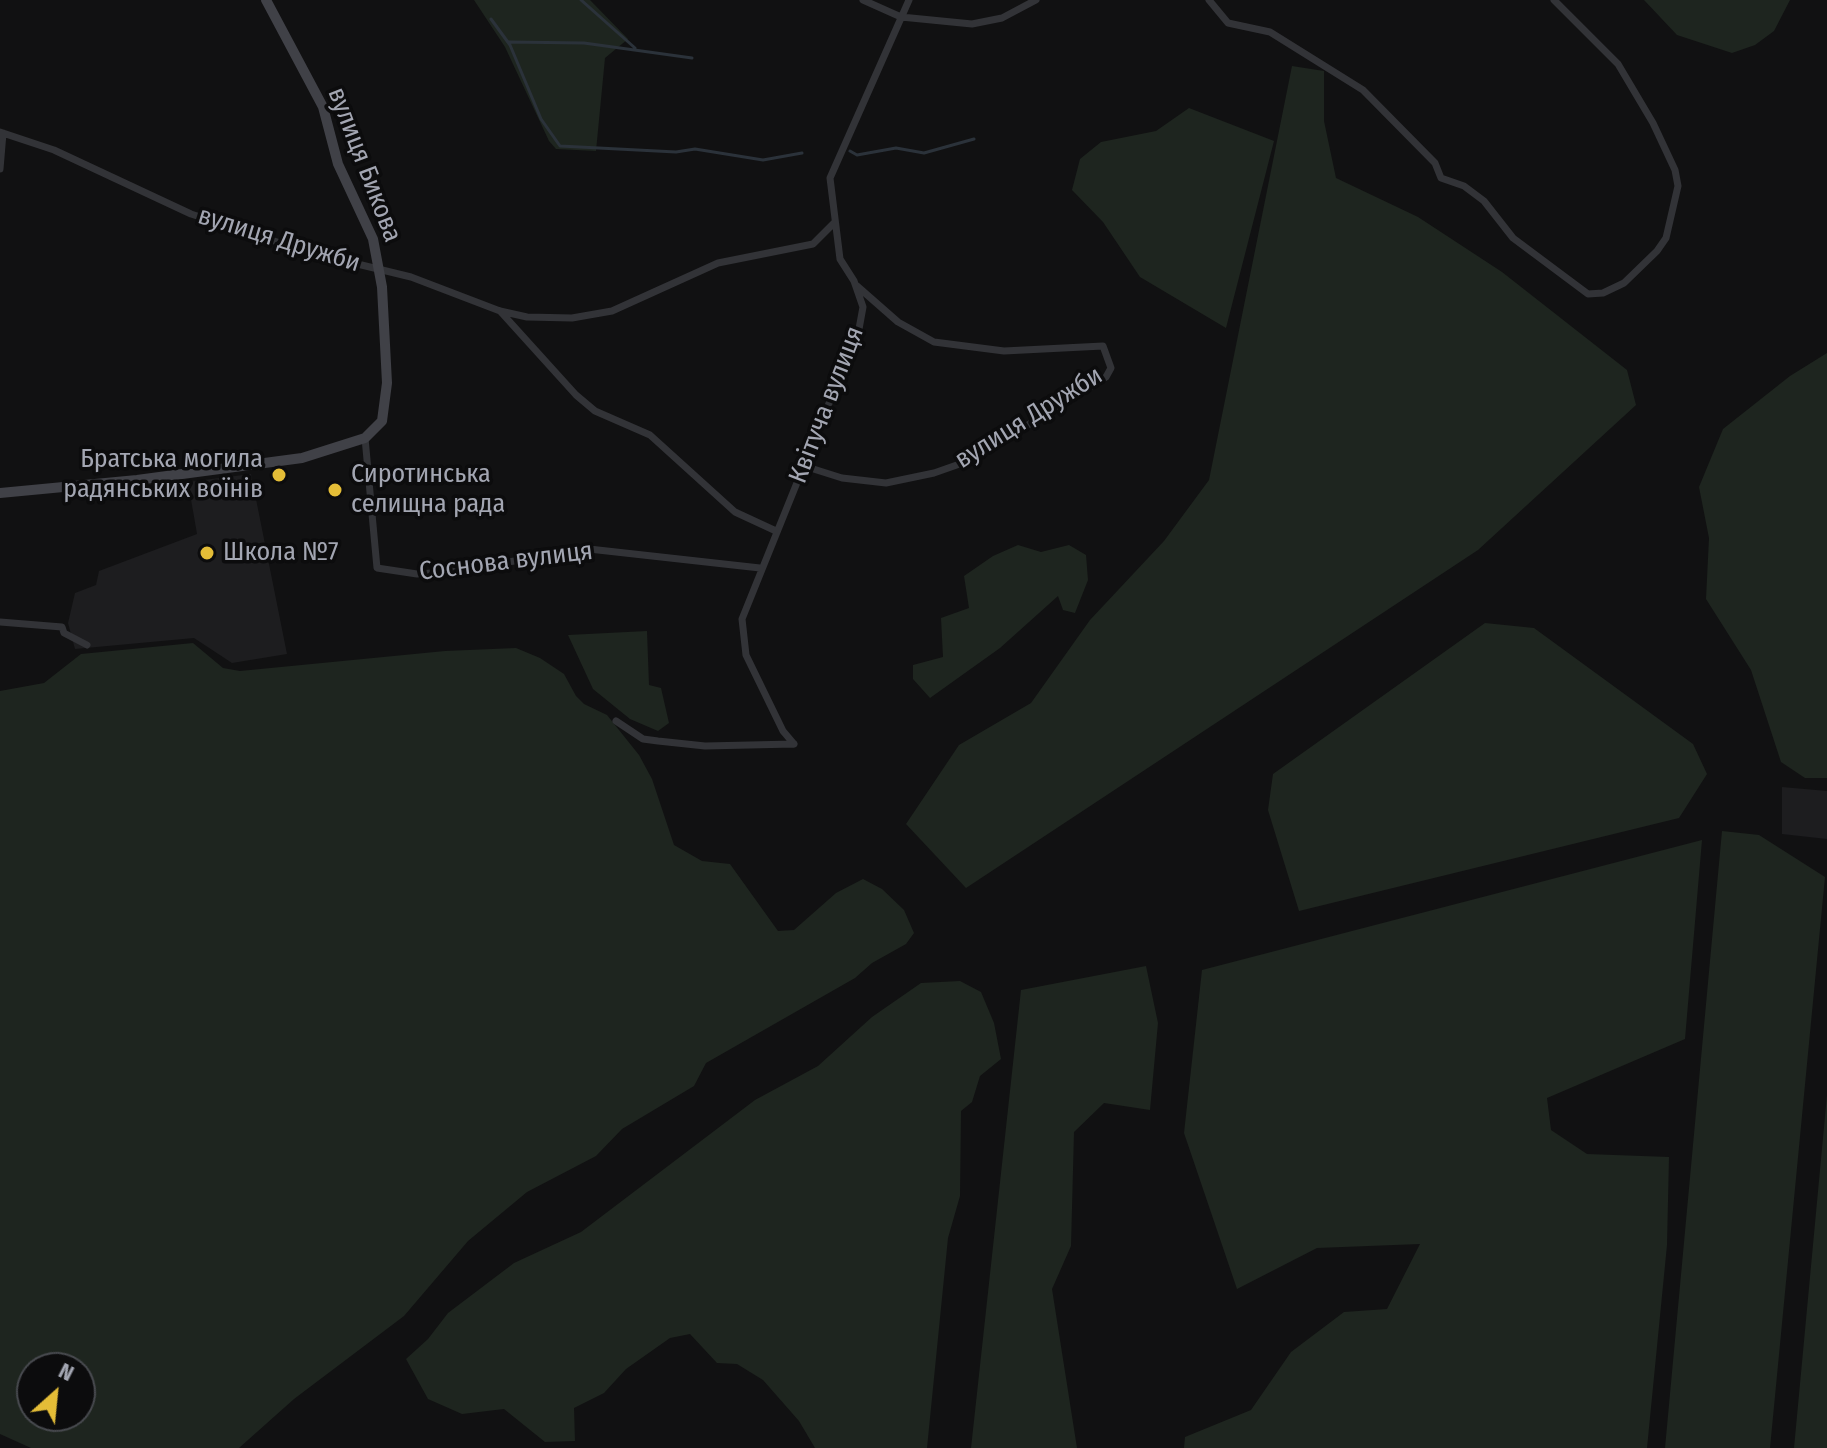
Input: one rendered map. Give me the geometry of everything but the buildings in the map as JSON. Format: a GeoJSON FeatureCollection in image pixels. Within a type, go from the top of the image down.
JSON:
{"type":"FeatureCollection","features":[{"type":"Feature","properties":{"kind":"street","name":"вулиця Бикова"},"geometry":{"type":"LineString","coordinates":[[266,0],[323,107],[338,164],[373,239],[387,383],[382,421],[365,438]]}},
{"type":"Feature","properties":{"kind":"street"},"geometry":{"type":"LineString","coordinates":[[863,0],[901,17],[972,24],[1002,18],[1036,0]]}},
{"type":"Feature","properties":{"kind":"street","name":"Квітуча вулиця"},"geometry":{"type":"LineString","coordinates":[[616,721],[643,739],[658,741],[705,746],[794,744],[783,731],[763,693],[743,644],[742,619],[859,329],[863,307],[855,284],[840,259],[830,178],[909,0]]}},
{"type":"Feature","properties":{"kind":"street"},"geometry":{"type":"LineString","coordinates":[[1209,0],[1228,23],[1253,26],[1298,46],[1376,100],[1435,163],[1441,178],[1464,186],[1484,201],[1513,238],[1588,294],[1603,293],[1624,283],[1657,251],[1666,238],[1678,186],[1675,170],[1653,123],[1618,64],[1554,0]]}},
{"type":"Feature","properties":{"kind":"street","name":"вулиця Дружби"},"geometry":{"type":"LineString","coordinates":[[2,132],[54,150],[191,214],[308,252],[411,277],[500,311],[527,317],[572,318],[612,311],[718,263],[813,244],[834,223]]}},
{"type":"Feature","properties":{"kind":"street"},"geometry":{"type":"LineString","coordinates":[[0,169],[2,132]]}},
{"type":"Feature","properties":{"kind":"street","name":"вулиця Дружби"},"geometry":{"type":"LineString","coordinates":[[804,466],[842,478],[886,483],[934,473],[971,460],[1106,377],[1111,368],[1103,346],[1004,351],[934,342],[898,322],[855,284]]}},
{"type":"Feature","properties":{"kind":"street"},"geometry":{"type":"LineString","coordinates":[[500,311],[586,403],[650,435],[735,512],[776,531]]}},
{"type":"Feature","properties":{"kind":"street"},"geometry":{"type":"LineString","coordinates":[[0,493],[137,480],[302,458],[365,438]]}},
{"type":"Feature","properties":{"kind":"street","name":"Соснова вулиця"},"geometry":{"type":"LineString","coordinates":[[365,438],[377,568],[394,572],[446,572],[589,549],[760,568]]}},
{"type":"Feature","properties":{"kind":"street"},"geometry":{"type":"LineString","coordinates":[[0,622],[62,627],[64,633],[87,645]]}},
{"type":"Feature","properties":{"kind":"shaded area"},"geometry":{"type":"Polygon","coordinates":[[[474,0],[590,0],[628,39],[605,58],[596,151],[556,149],[549,141],[505,47],[474,0]]]}},
{"type":"Feature","properties":{"kind":"shaded area"},"geometry":{"type":"Polygon","coordinates":[[[1644,0],[1790,0],[1774,31],[1755,45],[1732,53],[1677,35],[1644,0]]]}},
{"type":"Feature","properties":{"kind":"shaded area"},"geometry":{"type":"Polygon","coordinates":[[[1292,66],[1324,71],[1324,121],[1336,178],[1418,217],[1502,272],[1627,370],[1636,405],[1478,550],[966,888],[906,824],[959,745],[1031,703],[1090,620],[1164,541],[1209,480],[1292,66]]]}},
{"type":"Feature","properties":{"kind":"shaded area"},"geometry":{"type":"Polygon","coordinates":[[[1189,108],[1274,141],[1226,328],[1140,277],[1103,222],[1072,190],[1080,159],[1101,142],[1156,131],[1189,108]]]}},
{"type":"Feature","properties":{"kind":"shaded area"},"geometry":{"type":"Polygon","coordinates":[[[1827,353],[1827,778],[1805,778],[1781,762],[1751,670],[1706,599],[1709,538],[1699,487],[1723,429],[1790,376],[1827,353]]]}},
{"type":"Feature","properties":{"kind":"shaded area","name":"Школа №7"},"geometry":{"type":"Polygon","coordinates":[[[251,474],[287,654],[232,663],[194,638],[75,649],[68,623],[75,593],[96,585],[99,571],[197,534],[188,482],[251,474]]]}},
{"type":"Feature","properties":{"kind":"shaded area"},"geometry":{"type":"Polygon","coordinates":[[[1018,545],[1041,552],[1069,545],[1086,555],[1088,580],[1075,613],[1063,610],[1058,596],[1000,648],[930,698],[913,679],[913,665],[943,657],[941,618],[969,608],[964,576],[993,556],[1018,545]]]}},
{"type":"Feature","properties":{"kind":"shaded area"},"geometry":{"type":"Polygon","coordinates":[[[1485,623],[1534,628],[1693,744],[1707,774],[1679,818],[1299,911],[1268,810],[1273,774],[1485,623]]]}},
{"type":"Feature","properties":{"kind":"shaded area"},"geometry":{"type":"Polygon","coordinates":[[[647,631],[649,685],[661,688],[669,723],[658,731],[630,719],[593,689],[568,635],[647,631]]]}},
{"type":"Feature","properties":{"kind":"shaded area"},"geometry":{"type":"Polygon","coordinates":[[[193,643],[223,668],[240,671],[445,651],[516,648],[540,658],[564,674],[584,704],[607,715],[639,755],[652,779],[674,845],[702,861],[730,864],[778,931],[794,930],[836,893],[863,879],[882,889],[904,910],[914,933],[906,944],[872,963],[855,978],[706,1063],[694,1086],[622,1129],[596,1156],[527,1192],[468,1241],[404,1316],[294,1399],[239,1448],[31,1448],[0,1434],[0,691],[44,683],[81,654],[193,643]]]}},
{"type":"Feature","properties":{"kind":"shaded area"},"geometry":{"type":"Polygon","coordinates":[[[1782,787],[1827,791],[1827,839],[1782,834],[1782,787]]]}},
{"type":"Feature","properties":{"kind":"shaded area"},"geometry":{"type":"Polygon","coordinates":[[[1722,831],[1759,835],[1825,877],[1770,1448],[1665,1448],[1722,831]]]}},
{"type":"Feature","properties":{"kind":"shaded area"},"geometry":{"type":"Polygon","coordinates":[[[1702,840],[1685,1039],[1547,1098],[1551,1130],[1587,1154],[1669,1157],[1667,1245],[1647,1448],[1184,1448],[1185,1437],[1251,1410],[1291,1352],[1344,1312],[1387,1309],[1420,1244],[1317,1248],[1237,1289],[1184,1133],[1202,970],[1702,840]]]}},
{"type":"Feature","properties":{"kind":"shaded area"},"geometry":{"type":"Polygon","coordinates":[[[1146,966],[1158,1023],[1150,1110],[1104,1103],[1074,1132],[1071,1246],[1052,1289],[1077,1448],[971,1448],[1021,990],[1146,966]]]}},
{"type":"Feature","properties":{"kind":"shaded area"},"geometry":{"type":"Polygon","coordinates":[[[960,981],[981,992],[994,1023],[1001,1059],[980,1076],[972,1102],[961,1111],[960,1196],[948,1238],[927,1448],[815,1448],[799,1421],[763,1380],[737,1364],[717,1363],[690,1334],[670,1338],[626,1369],[604,1393],[574,1408],[575,1441],[545,1442],[504,1409],[462,1414],[428,1399],[406,1359],[428,1339],[448,1313],[514,1263],[581,1232],[755,1100],[818,1066],[872,1017],[921,983],[960,981]]]}},
{"type":"Feature","properties":{"kind":"shaded area"},"geometry":{"type":"Polygon","coordinates":[[[1827,1095],[1827,1448],[1794,1448],[1827,1095]]]}},
{"type":"Feature","properties":{"kind":"waterway"},"geometry":{"type":"LineString","coordinates":[[581,0],[635,48]]}},
{"type":"Feature","properties":{"kind":"waterway"},"geometry":{"type":"LineString","coordinates":[[491,19],[510,45],[541,119],[560,146],[676,152],[695,149],[763,160],[802,153]]}},
{"type":"Feature","properties":{"kind":"waterway"},"geometry":{"type":"LineString","coordinates":[[509,42],[584,43],[692,58]]}},
{"type":"Feature","properties":{"kind":"waterway"},"geometry":{"type":"LineString","coordinates":[[850,151],[857,155],[896,148],[924,153],[974,139]]}},
{"type":"Feature","properties":{"kind":"place","name":"Братська могила радянських воїнів"},"geometry":{"type":"Point","coordinates":[279,475]}},
{"type":"Feature","properties":{"kind":"place","name":"Сиротинська селищна рада"},"geometry":{"type":"Point","coordinates":[335,490]}},
{"type":"Feature","properties":{"kind":"place","name":"Школа №7"},"geometry":{"type":"Point","coordinates":[207,553]}}]}
